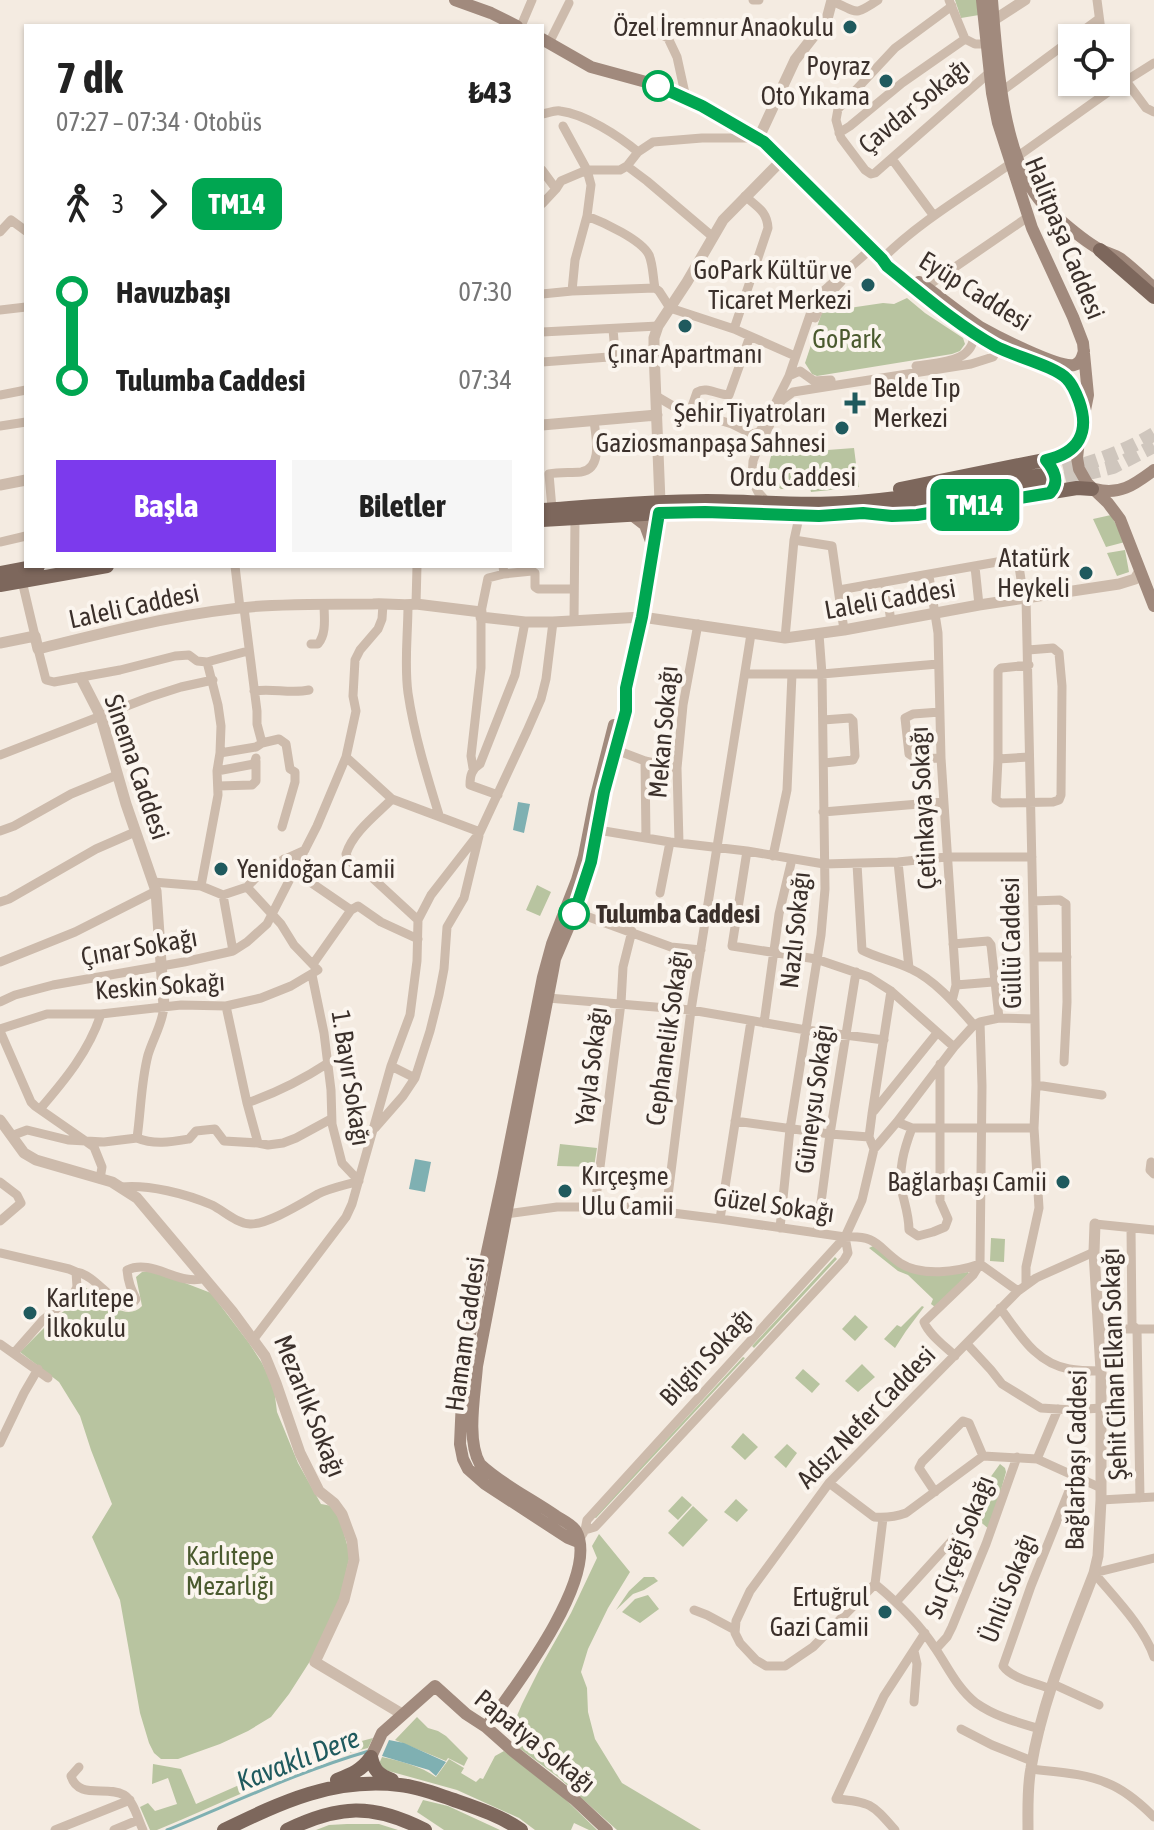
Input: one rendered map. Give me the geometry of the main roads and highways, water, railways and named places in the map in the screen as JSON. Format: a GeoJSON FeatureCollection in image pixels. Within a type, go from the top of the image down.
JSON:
{"type":"FeatureCollection","features":[{"type":"Feature","properties":{"kind":"main road"},"geometry":{"type":"LineString","coordinates":[[455,0],[515,24]]}},
{"type":"Feature","properties":{"kind":"main road","name":"Halitpaşa Caddesi"},"geometry":{"type":"LineString","coordinates":[[982,0],[996,115],[1014,160],[1049,211],[1100,250],[1121,259],[1154,288]]}},
{"type":"Feature","properties":{"kind":"main road","name":"Halitpaşa Caddesi"},"geometry":{"type":"LineString","coordinates":[[992,0],[1002,91],[1028,217],[1073,317],[1084,351],[1088,395],[1077,458],[1084,480],[1092,489]]}},
{"type":"Feature","properties":{"kind":"main road","name":"Eyüp Caddesi"},"geometry":{"type":"LineString","coordinates":[[546,41],[591,67],[657,85],[686,98],[757,138],[772,148],[887,266],[981,327],[1065,365],[1080,362],[1084,351]]}},
{"type":"Feature","properties":{"kind":"main road"},"geometry":{"type":"LineString","coordinates":[[1100,250],[1154,297]]}},
{"type":"Feature","properties":{"kind":"main road","name":"Eyüp Caddesi"},"geometry":{"type":"LineString","coordinates":[[924,291],[998,348],[1061,374],[1076,394],[1084,419]]}},
{"type":"Feature","properties":{"kind":"main road"},"geometry":{"type":"LineString","coordinates":[[995,334],[998,348]]}},
{"type":"Feature","properties":{"kind":"main road"},"geometry":{"type":"LineString","coordinates":[[1046,478],[1061,456],[1079,440]]}},
{"type":"Feature","properties":{"kind":"main road"},"geometry":{"type":"LineString","coordinates":[[864,507],[895,491],[922,484],[1046,478],[1077,488],[1121,490],[1154,470]]}},
{"type":"Feature","properties":{"kind":"main road","name":"Ordu Caddesi"},"geometry":{"type":"LineString","coordinates":[[545,513],[575,518],[632,515],[660,507],[804,516],[975,497],[1046,478]]}},
{"type":"Feature","properties":{"kind":"main road"},"geometry":{"type":"LineString","coordinates":[[1092,489],[1120,519],[1154,606]]}},
{"type":"Feature","properties":{"kind":"main road","name":"Ordu Caddesi"},"geometry":{"type":"LineString","coordinates":[[545,513],[710,501],[864,507]]}},
{"type":"Feature","properties":{"kind":"main road","name":"Hamam Caddesi"},"geometry":{"type":"LineString","coordinates":[[543,997],[591,862],[608,745],[626,688],[642,617],[660,507]]}},
{"type":"Feature","properties":{"kind":"main road"},"geometry":{"type":"LineString","coordinates":[[632,515],[645,525],[653,547]]}},
{"type":"Feature","properties":{"kind":"main road"},"geometry":{"type":"LineString","coordinates":[[0,573],[81,568]]}},
{"type":"Feature","properties":{"kind":"main road"},"geometry":{"type":"LineString","coordinates":[[0,585],[29,572]]}},
{"type":"Feature","properties":{"kind":"main road","name":"Hamam Caddesi"},"geometry":{"type":"LineString","coordinates":[[582,1536],[568,1538],[485,1484],[468,1469],[460,1444],[466,1358],[495,1239],[552,944],[594,829],[626,711],[626,688]]}},
{"type":"Feature","properties":{"kind":"main road","name":"Bilgin Sokağı"},"geometry":{"type":"LineString","coordinates":[[486,1727],[531,1665],[556,1621],[578,1566],[582,1536]]}},
{"type":"Feature","properties":{"kind":"main road","name":"Papatya Sokağı"},"geometry":{"type":"LineString","coordinates":[[371,1757],[382,1733],[435,1686],[574,1799],[607,1830]]}},
{"type":"Feature","properties":{"kind":"main road"},"geometry":{"type":"LineString","coordinates":[[371,1757],[373,1767],[379,1774],[403,1785]]}},
{"type":"Feature","properties":{"kind":"main road"},"geometry":{"type":"LineString","coordinates":[[224,1830],[354,1774],[365,1767],[371,1757]]}},
{"type":"Feature","properties":{"kind":"main road"},"geometry":{"type":"LineString","coordinates":[[304,1795],[367,1782],[403,1785],[479,1809],[521,1830]]}},
{"type":"Feature","properties":{"kind":"main road"},"geometry":{"type":"LineString","coordinates":[[287,1830],[320,1816],[347,1810],[395,1816],[425,1830]]}},
{"type":"Feature","properties":{"kind":"water"},"geometry":{"type":"Polygon","coordinates":[[[518,802],[530,804],[524,833],[513,830],[518,802]]]}},
{"type":"Feature","properties":{"kind":"water"},"geometry":{"type":"Polygon","coordinates":[[[415,1159],[431,1162],[425,1192],[409,1189],[415,1159]]]}},
{"type":"Feature","properties":{"kind":"water"},"geometry":{"type":"Polygon","coordinates":[[[389,1740],[404,1743],[446,1762],[436,1776],[429,1770],[382,1756],[389,1740]]]}},
{"type":"Feature","properties":{"kind":"waterway","name":"Kavaklı Dere"},"geometry":{"type":"LineString","coordinates":[[167,1830],[292,1778],[369,1751]]}},
{"type":"Feature","properties":{"kind":"tunnel"},"geometry":{"type":"LineString","coordinates":[[1043,475],[1100,459],[1154,434]]}},
{"type":"Feature","properties":{"kind":"tunnel"},"geometry":{"type":"LineString","coordinates":[[1045,484],[1113,467],[1154,446]]}},
{"type":"Feature","properties":{"kind":"place","name":"Özel İremnur Anaokulu"},"geometry":{"type":"Point","coordinates":[850,27]}},
{"type":"Feature","properties":{"kind":"place","name":"Poyraz Oto Yıkama"},"geometry":{"type":"Point","coordinates":[886,81]}},
{"type":"Feature","properties":{"kind":"place","name":"GoPark Kültür ve Ticaret Merkezi"},"geometry":{"type":"Point","coordinates":[868,285]}},
{"type":"Feature","properties":{"kind":"place","name":"Çınar Apartmanı"},"geometry":{"type":"Point","coordinates":[685,326]}},
{"type":"Feature","properties":{"kind":"place","name":"Belde Tıp Merkezi"},"geometry":{"type":"Point","coordinates":[855,403]}},
{"type":"Feature","properties":{"kind":"place","name":"Şehir Tiyatroları Gaziosmanpaşa Sahnesi"},"geometry":{"type":"Point","coordinates":[842,428]}},
{"type":"Feature","properties":{"kind":"place","name":"Atatürk Heykeli"},"geometry":{"type":"Point","coordinates":[1086,573]}},
{"type":"Feature","properties":{"kind":"place","name":"Yenidoğan Camii"},"geometry":{"type":"Point","coordinates":[221,869]}},
{"type":"Feature","properties":{"kind":"place","name":"Tulumba Caddesi"},"geometry":{"type":"Point","coordinates":[574,914]}},
{"type":"Feature","properties":{"kind":"place","name":"Bağlarbaşı Camii"},"geometry":{"type":"Point","coordinates":[1063,1182]}},
{"type":"Feature","properties":{"kind":"place","name":"Kırçeşme Ulu Camii"},"geometry":{"type":"Point","coordinates":[565,1191]}},
{"type":"Feature","properties":{"kind":"place","name":"Karlıtepe İlkokulu"},"geometry":{"type":"Point","coordinates":[30,1313]}},
{"type":"Feature","properties":{"kind":"place","name":"Ertuğrul Gazi Camii"},"geometry":{"type":"Point","coordinates":[885,1612]}},
{"type":"Feature","properties":{"kind":"park label","name":"GoPark"},"geometry":{"type":"Point","coordinates":[847,339]}},
{"type":"Feature","properties":{"kind":"park label","name":"Karlıtepe Mezarlığı"},"geometry":{"type":"Point","coordinates":[230,1571]}}]}
